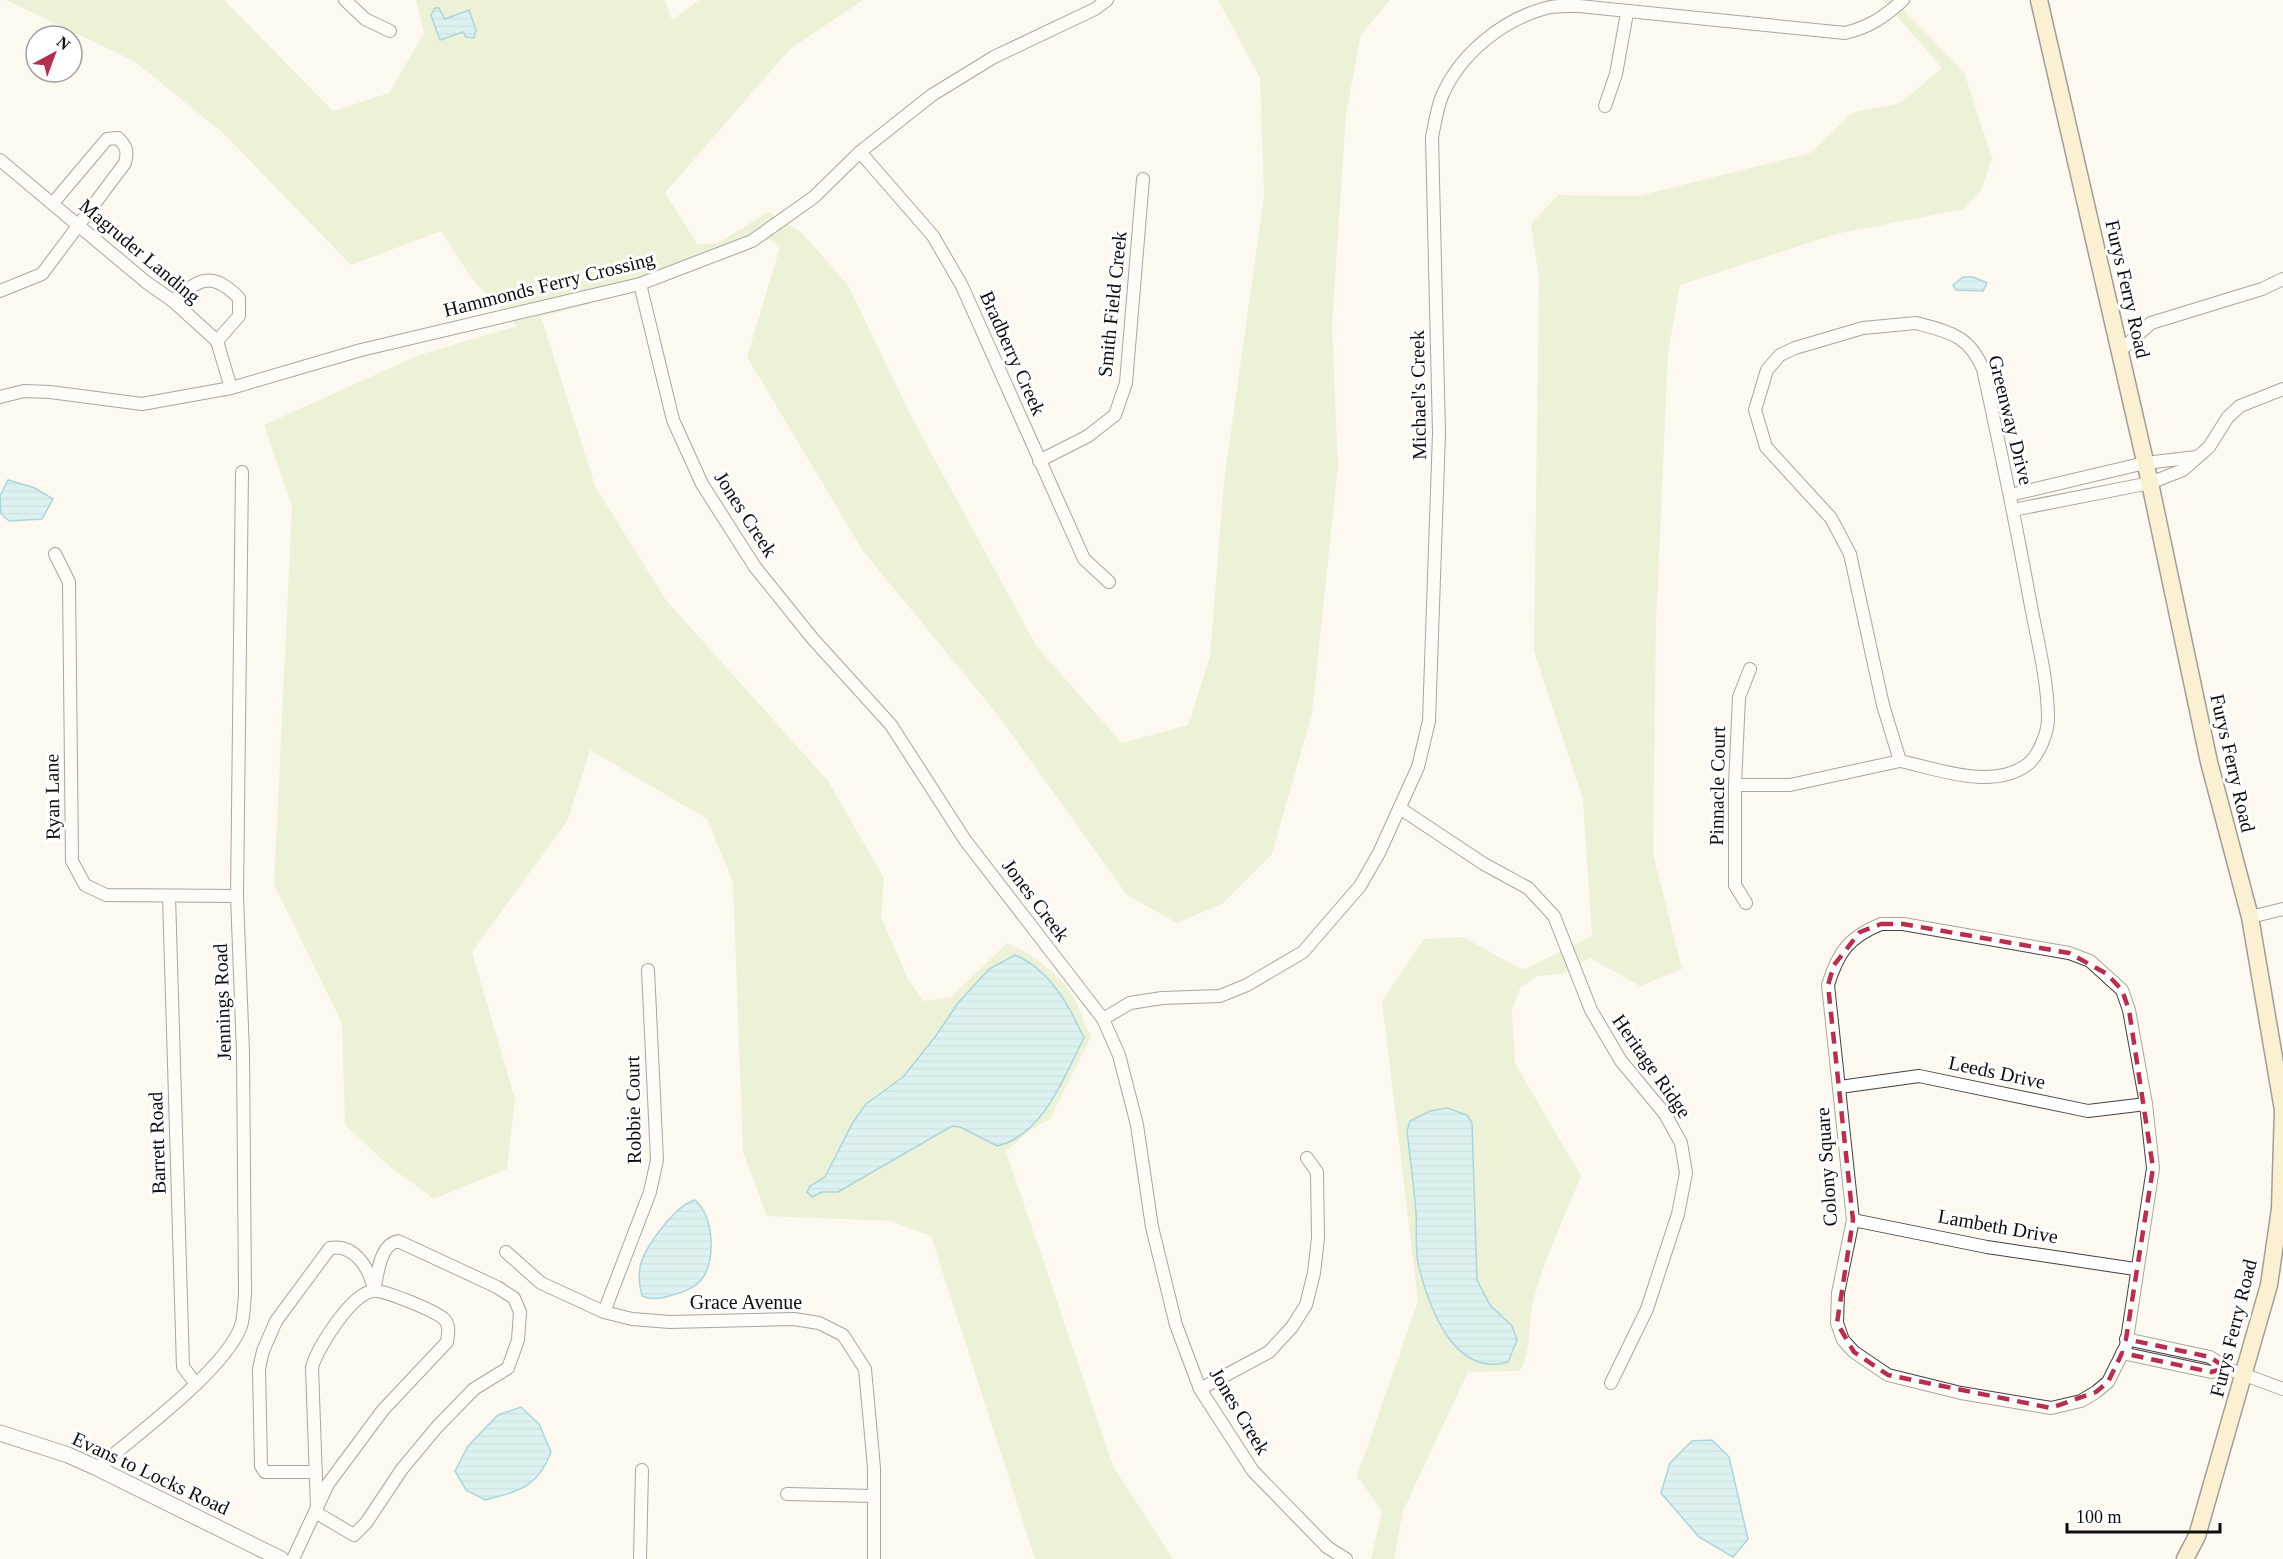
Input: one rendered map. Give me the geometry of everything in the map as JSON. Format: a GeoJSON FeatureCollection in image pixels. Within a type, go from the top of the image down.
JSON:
{"type":"FeatureCollection","features":[{"type":"Feature","properties":{"kind":"main road","name":"Furys Ferry Road"},"geometry":{"type":"LineString","coordinates":[[2039,0],[2151,483],[2209,762],[2250,917],[2283,1110],[2280,1209],[2269,1286],[2197,1536],[2185,1559]]}},
{"type":"Feature","properties":{"kind":"main road","name":"Furys Ferry Road"},"geometry":{"type":"LineString","coordinates":[[2197,1536],[2198,1559]]}},
{"type":"Feature","properties":{"kind":"street"},"geometry":{"type":"LineString","coordinates":[[345,0],[365,19],[390,31]]}},
{"type":"Feature","properties":{"kind":"street","name":"Hammonds Ferry Crossing"},"geometry":{"type":"LineString","coordinates":[[0,397],[24,391],[50,392],[142,404],[231,388],[361,350],[640,284],[752,241],[814,197],[860,152],[932,95],[994,57],[1095,9],[1107,0]]}},
{"type":"Feature","properties":{"kind":"street","name":"Michael's Creek"},"geometry":{"type":"LineString","coordinates":[[1102,1019],[1130,1003],[1162,998],[1221,996],[1303,952],[1360,886],[1401,809],[1418,767],[1429,721],[1439,433],[1432,136],[1441,97],[1457,69],[1477,47],[1504,26],[1547,7],[1579,6],[1627,13],[1845,33],[1874,24],[1902,0]]}},
{"type":"Feature","properties":{"kind":"street"},"geometry":{"type":"LineString","coordinates":[[1605,106],[1617,74],[1627,13]]}},
{"type":"Feature","properties":{"kind":"street"},"geometry":{"type":"LineString","coordinates":[[0,291],[42,274],[125,163],[128,150],[118,138],[107,139],[53,203]]}},
{"type":"Feature","properties":{"kind":"street","name":"Bradberry Creek"},"geometry":{"type":"LineString","coordinates":[[860,152],[933,236],[962,286],[1084,559],[1109,582]]}},
{"type":"Feature","properties":{"kind":"street","name":"Magruder Landing"},"geometry":{"type":"LineString","coordinates":[[0,160],[146,282],[173,301],[217,341]]}},
{"type":"Feature","properties":{"kind":"street","name":"Smith Field Creek"},"geometry":{"type":"LineString","coordinates":[[1039,461],[1088,436],[1114,415],[1126,383],[1143,179]]}},
{"type":"Feature","properties":{"kind":"street"},"geometry":{"type":"LineString","coordinates":[[2120,351],[2151,323],[2262,289],[2283,279]]}},
{"type":"Feature","properties":{"kind":"street"},"geometry":{"type":"LineString","coordinates":[[173,301],[191,286],[206,281],[224,283],[239,298],[239,316],[217,341],[231,388]]}},
{"type":"Feature","properties":{"kind":"street","name":"Jones Creek"},"geometry":{"type":"LineString","coordinates":[[640,284],[673,420],[702,484],[763,576],[813,639],[891,725],[965,840],[1102,1019],[1119,1055],[1137,1125],[1152,1227],[1176,1325],[1200,1389],[1253,1471],[1327,1548],[1346,1559]]}},
{"type":"Feature","properties":{"kind":"street","name":"Greenway Drive"},"geometry":{"type":"LineString","coordinates":[[1735,786],[1790,785],[1900,761],[1978,777],[2006,774],[2029,763],[2042,744],[2048,720],[2040,655],[2013,510],[1983,369],[1977,354],[1950,332],[1916,323],[1863,328],[1795,348],[1780,355],[1767,370],[1755,410],[1759,430],[1766,447],[1831,518],[1850,554],[1883,705],[1900,761]]}},
{"type":"Feature","properties":{"kind":"street"},"geometry":{"type":"LineString","coordinates":[[2013,510],[2151,483],[2183,470],[2209,447],[2228,417],[2240,406],[2283,389]]}},
{"type":"Feature","properties":{"kind":"street"},"geometry":{"type":"LineString","coordinates":[[2010,495],[2145,463],[2198,457]]}},
{"type":"Feature","properties":{"kind":"street","name":"Jennings Road"},"geometry":{"type":"LineString","coordinates":[[98,1468],[196,1384],[226,1351],[241,1326],[245,1294],[243,1053],[237,896],[242,472]]}},
{"type":"Feature","properties":{"kind":"street","name":"Ryan Lane"},"geometry":{"type":"LineString","coordinates":[[56,554],[69,582],[72,861],[85,885],[106,895],[237,896]]}},
{"type":"Feature","properties":{"kind":"street","name":"Pinnacle Court"},"geometry":{"type":"LineString","coordinates":[[1746,903],[1735,885],[1735,786],[1739,697],[1750,669]]}},
{"type":"Feature","properties":{"kind":"street","name":"Heritage Ridge"},"geometry":{"type":"LineString","coordinates":[[1401,809],[1484,864],[1528,888],[1554,916],[1591,1010],[1621,1061],[1665,1114],[1681,1143],[1686,1173],[1678,1214],[1647,1309],[1611,1383]]}},
{"type":"Feature","properties":{"kind":"street","name":"Barrett Road"},"geometry":{"type":"LineString","coordinates":[[170,896],[183,1367],[196,1384]]}},
{"type":"Feature","properties":{"kind":"street"},"geometry":{"type":"LineString","coordinates":[[2250,917],[2283,909]]}},
{"type":"Feature","properties":{"kind":"street","name":"Colony Square"},"geometry":{"type":"LineString","coordinates":[[1881,924],[1903,924],[2069,953],[2090,961],[2122,990],[2129,1010],[2146,1104],[2153,1168],[2135,1269],[2126,1339],[2108,1382],[2081,1401],[2051,1408],[1961,1393],[1888,1375],[1854,1352],[1843,1340],[1837,1323],[1838,1293],[1853,1220],[1840,1087],[1827,986],[1834,965],[1844,948],[1860,932],[1881,924]]}},
{"type":"Feature","properties":{"kind":"street","name":"Robbie Court"},"geometry":{"type":"LineString","coordinates":[[604,1312],[650,1192],[657,1160],[648,970]]}},
{"type":"Feature","properties":{"kind":"street","name":"Leeds Drive"},"geometry":{"type":"LineString","coordinates":[[1840,1087],[1919,1076],[2088,1111],[2146,1104]]}},
{"type":"Feature","properties":{"kind":"street"},"geometry":{"type":"LineString","coordinates":[[1200,1389],[1269,1352],[1292,1327],[1306,1305],[1314,1273],[1318,1238],[1317,1172],[1306,1158]]}},
{"type":"Feature","properties":{"kind":"street","name":"Lambeth Drive"},"geometry":{"type":"LineString","coordinates":[[1853,1220],[1910,1229],[1987,1247],[2135,1269]]}},
{"type":"Feature","properties":{"kind":"street"},"geometry":{"type":"LineString","coordinates":[[316,1510],[354,1535],[366,1523],[402,1469],[437,1427],[474,1389],[508,1368],[516,1352],[520,1312],[514,1298],[497,1287],[398,1241],[388,1246],[384,1253],[374,1290]]}},
{"type":"Feature","properties":{"kind":"street"},"geometry":{"type":"LineString","coordinates":[[316,1472],[265,1472],[261,1466],[259,1369],[263,1351],[276,1321],[330,1248],[344,1247],[353,1252],[364,1264],[374,1290]]}},
{"type":"Feature","properties":{"kind":"street","name":"Grace Avenue"},"geometry":{"type":"LineString","coordinates":[[506,1252],[541,1283],[604,1312],[632,1319],[670,1322],[794,1319],[819,1323],[843,1335],[865,1369],[874,1496],[874,1559]]}},
{"type":"Feature","properties":{"kind":"street"},"geometry":{"type":"LineString","coordinates":[[293,1559],[316,1510],[328,1484],[382,1410],[447,1342],[449,1328],[444,1318],[389,1294],[374,1290],[358,1297],[316,1351],[312,1367],[316,1510]]}},
{"type":"Feature","properties":{"kind":"street"},"geometry":{"type":"LineString","coordinates":[[2126,1339],[2210,1357],[2226,1368],[2283,1389]]}},
{"type":"Feature","properties":{"kind":"street"},"geometry":{"type":"LineString","coordinates":[[2122,1353],[2211,1372],[2226,1368]]}},
{"type":"Feature","properties":{"kind":"street","name":"Evans to Locks Road"},"geometry":{"type":"LineString","coordinates":[[0,1433],[68,1455],[98,1468],[281,1559]]}},
{"type":"Feature","properties":{"kind":"street"},"geometry":{"type":"LineString","coordinates":[[640,1559],[642,1470]]}},
{"type":"Feature","properties":{"kind":"street"},"geometry":{"type":"LineString","coordinates":[[787,1494],[874,1496]]}},
{"type":"Feature","properties":{"kind":"highlighted area"},"geometry":{"type":"Polygon","coordinates":[[[1881,924],[1903,924],[2069,953],[2107,974],[2122,990],[2129,1010],[2153,1168],[2126,1339],[2210,1357],[2226,1368],[2211,1372],[2122,1353],[2108,1382],[2096,1392],[2051,1408],[1888,1375],[1854,1352],[1837,1323],[1853,1220],[1828,985],[1834,965],[1860,932],[1881,924]]]}},
{"type":"Feature","properties":{"kind":"green space"},"geometry":{"type":"Polygon","coordinates":[[[6,0],[224,0],[333,111],[389,93],[424,33],[416,0],[665,0],[672,20],[699,0],[863,0],[789,50],[665,193],[698,245],[718,243],[768,212],[801,232],[848,285],[911,416],[1037,647],[1122,743],[1188,725],[1210,657],[1224,481],[1264,196],[1260,78],[1218,0],[1390,0],[1361,35],[1346,114],[1332,324],[1338,466],[1312,714],[1272,854],[1222,904],[1177,923],[1127,895],[997,714],[863,551],[747,357],[780,247],[770,239],[614,297],[541,317],[596,488],[666,600],[828,781],[884,878],[881,917],[909,981],[924,1001],[951,997],[1007,943],[1024,951],[1048,968],[1075,1000],[1091,1037],[1050,1119],[1032,1129],[1006,1151],[1113,1466],[1173,1559],[1035,1559],[931,1236],[890,1221],[767,1216],[743,1152],[733,883],[707,819],[590,750],[568,820],[472,952],[515,1099],[507,1169],[434,1199],[389,1166],[345,1125],[342,1023],[274,885],[292,507],[264,425],[419,355],[517,326],[472,279],[441,231],[351,265],[223,133],[134,61],[84,37],[84,24],[56,24],[6,0]]]}},
{"type":"Feature","properties":{"kind":"green space"},"geometry":{"type":"Polygon","coordinates":[[[1883,0],[1894,0],[1964,72],[1992,158],[1981,191],[1963,209],[1836,234],[1680,285],[1668,353],[1656,627],[1653,853],[1682,969],[1640,986],[1590,958],[1563,974],[1537,976],[1520,988],[1512,1011],[1515,1063],[1581,1176],[1549,1252],[1539,1283],[1532,1307],[1527,1353],[1520,1371],[1468,1372],[1403,1511],[1394,1559],[1371,1559],[1382,1511],[1357,1476],[1418,1301],[1382,1001],[1424,939],[1463,937],[1523,970],[1592,936],[1583,800],[1534,651],[1539,278],[1531,224],[1558,195],[1638,196],[1810,153],[1852,113],[1900,103],[1942,68],[1883,0]]]}},
{"type":"Feature","properties":{"kind":"water"},"geometry":{"type":"Polygon","coordinates":[[[435,8],[439,8],[445,19],[469,10],[476,30],[474,38],[466,37],[463,32],[440,40],[431,15],[435,8]]]}},
{"type":"Feature","properties":{"kind":"water"},"geometry":{"type":"Polygon","coordinates":[[[1963,277],[1973,277],[1987,283],[1983,291],[1956,290],[1953,285],[1963,277]]]}},
{"type":"Feature","properties":{"kind":"water"},"geometry":{"type":"Polygon","coordinates":[[[8,480],[35,488],[53,499],[42,519],[9,521],[1,514],[0,496],[8,480]]]}},
{"type":"Feature","properties":{"kind":"water"},"geometry":{"type":"Polygon","coordinates":[[[1015,955],[1048,979],[1065,1001],[1084,1038],[1060,1086],[1040,1117],[1028,1130],[1013,1140],[997,1146],[960,1127],[952,1126],[838,1192],[822,1192],[812,1197],[807,1192],[810,1186],[825,1177],[853,1122],[866,1104],[903,1077],[935,1037],[958,1003],[989,969],[1015,955]]]}},
{"type":"Feature","properties":{"kind":"water"},"geometry":{"type":"Polygon","coordinates":[[[1447,1108],[1467,1115],[1472,1123],[1477,1280],[1490,1305],[1512,1326],[1517,1340],[1508,1362],[1489,1364],[1472,1359],[1458,1349],[1436,1317],[1422,1280],[1418,1263],[1415,1203],[1407,1131],[1410,1121],[1430,1111],[1447,1108]]]}},
{"type":"Feature","properties":{"kind":"water"},"geometry":{"type":"Polygon","coordinates":[[[695,1200],[706,1217],[711,1238],[709,1261],[702,1279],[691,1288],[674,1295],[656,1299],[642,1296],[639,1280],[644,1255],[671,1217],[687,1203],[695,1200]]]}},
{"type":"Feature","properties":{"kind":"water"},"geometry":{"type":"Polygon","coordinates":[[[521,1407],[539,1424],[551,1452],[546,1464],[533,1481],[508,1494],[485,1500],[466,1490],[455,1471],[468,1446],[498,1415],[521,1407]]]}},
{"type":"Feature","properties":{"kind":"water"},"geometry":{"type":"Polygon","coordinates":[[[1712,1440],[1729,1457],[1748,1539],[1733,1557],[1699,1537],[1661,1493],[1670,1463],[1692,1441],[1712,1440]]]}}]}
